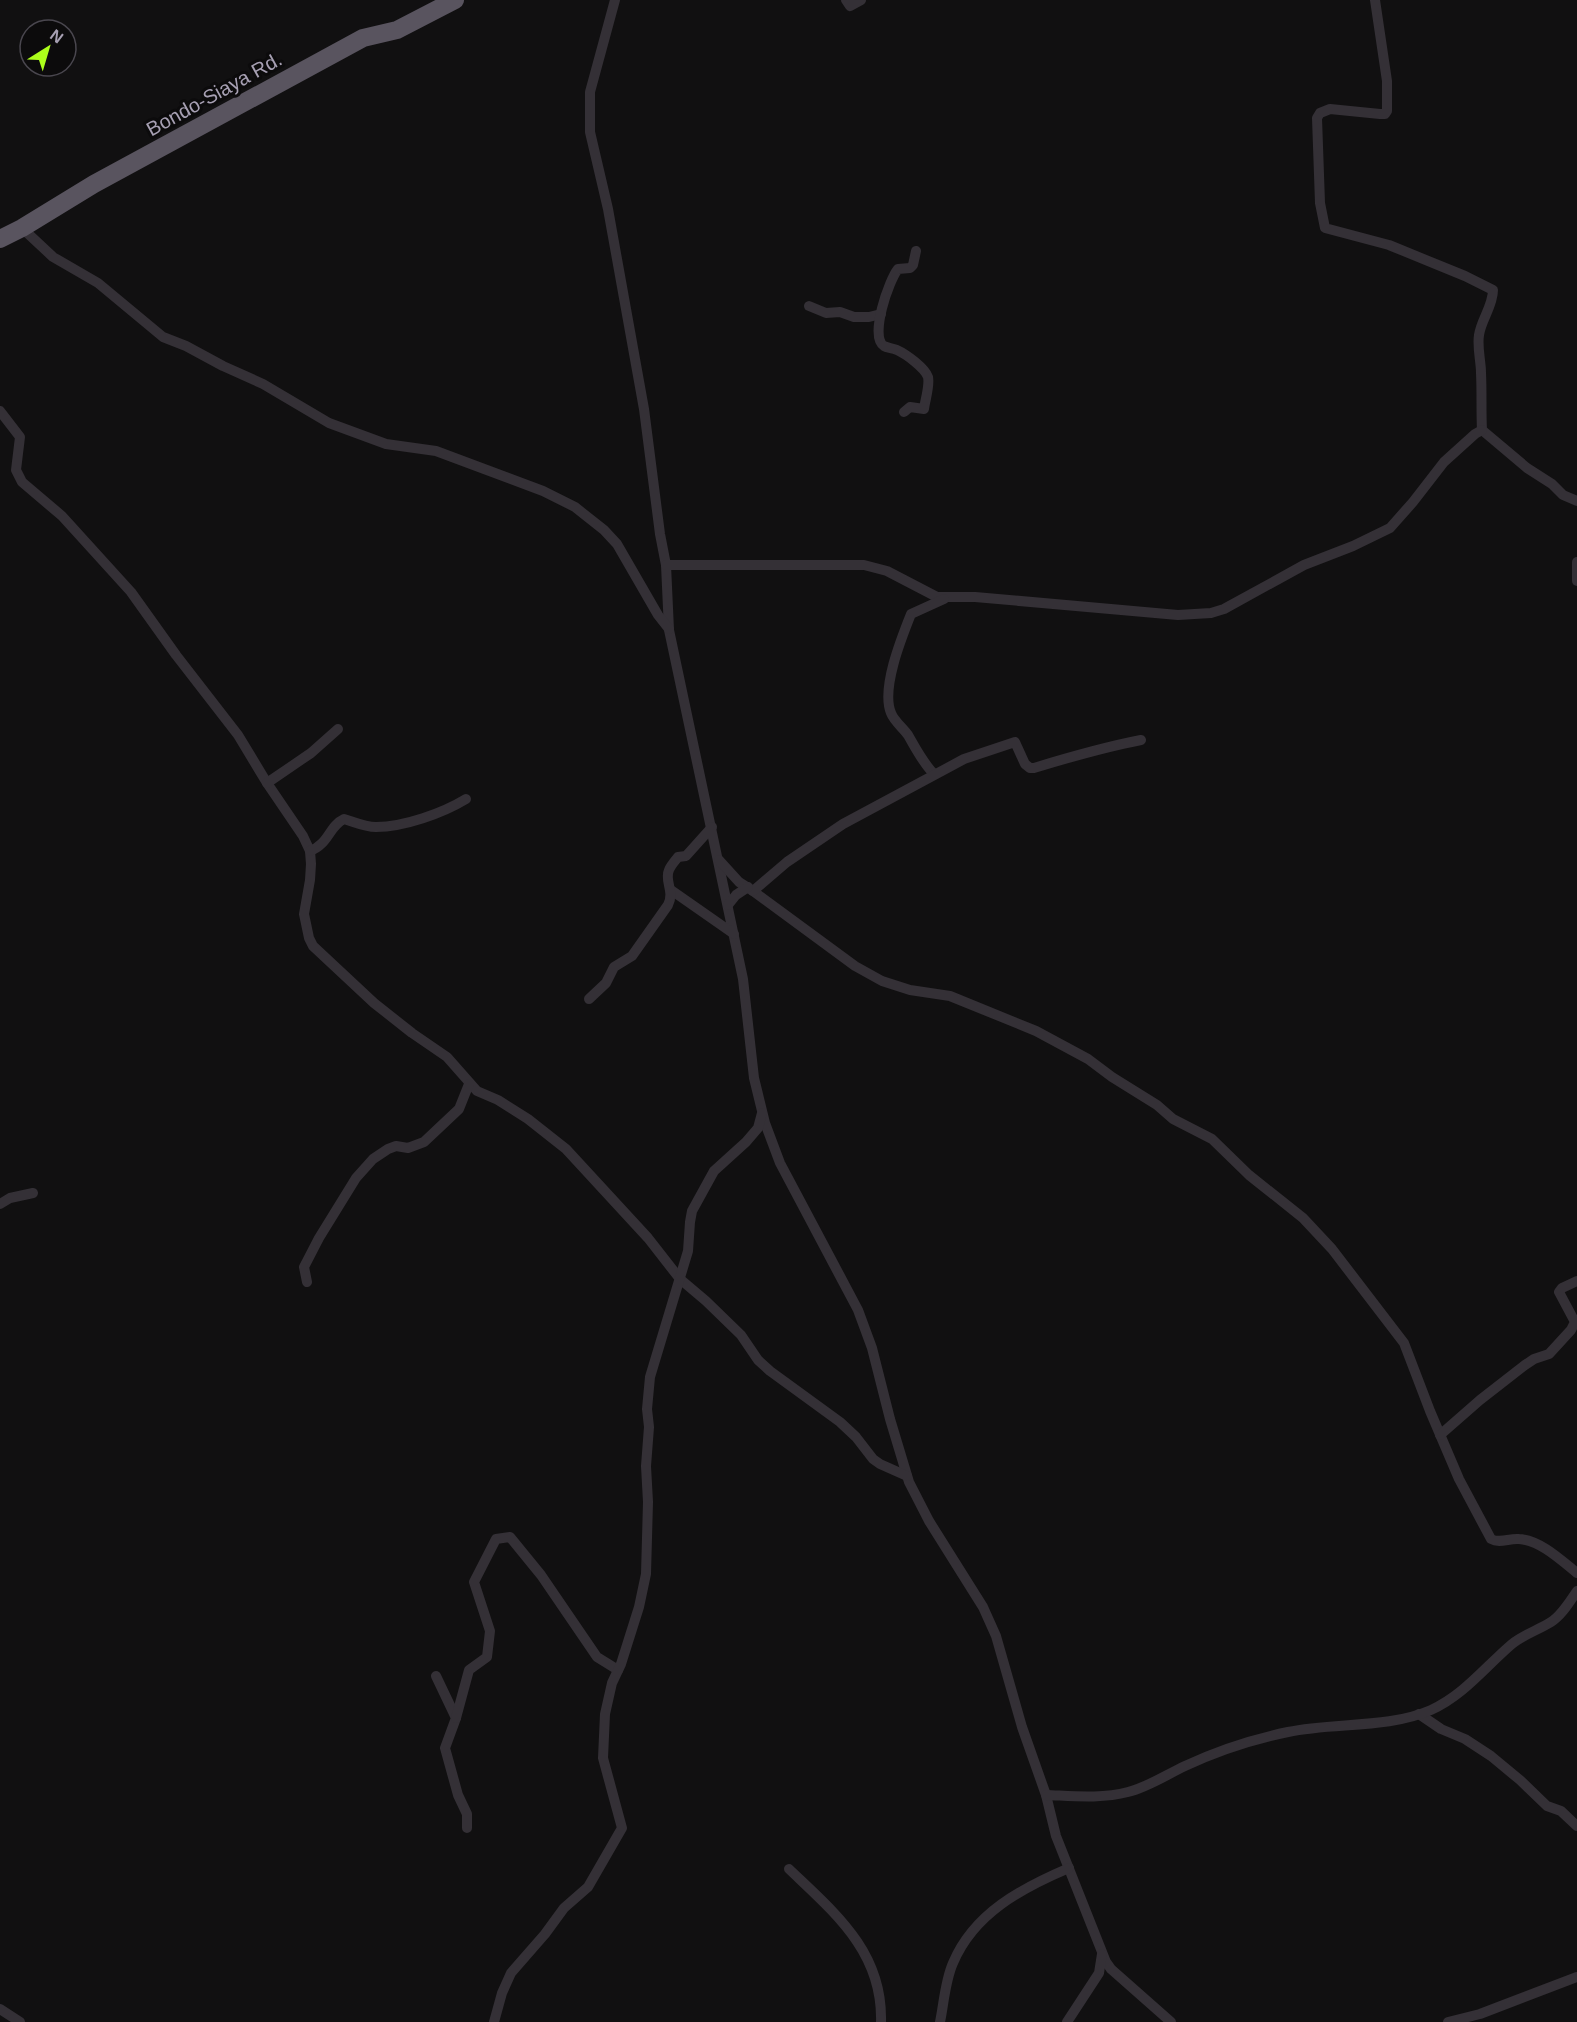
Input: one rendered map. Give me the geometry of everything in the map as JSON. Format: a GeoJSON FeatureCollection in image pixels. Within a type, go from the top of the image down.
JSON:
{"type":"FeatureCollection","features":[{"type":"Feature","properties":{"kind":"highway","name":"Bondo-Siaya Rd."},"geometry":{"type":"LineString","coordinates":[[8,231],[363,38],[397,30],[454,0]]}},
{"type":"Feature","properties":{"kind":"street"},"geometry":{"type":"LineString","coordinates":[[615,0],[590,92],[590,132],[608,209],[644,409],[666,565],[669,630],[734,934],[747,1001],[754,1078],[763,1113],[780,1163],[858,1310],[872,1348],[907,1476],[929,1521],[992,1626],[1022,1726],[1046,1795],[1056,1836],[1102,1954],[1111,1969],[1171,2022]]}},
{"type":"Feature","properties":{"kind":"street"},"geometry":{"type":"LineString","coordinates":[[846,0],[850,6],[861,0]]}},
{"type":"Feature","properties":{"kind":"street"},"geometry":{"type":"LineString","coordinates":[[1375,0],[1387,81],[1388,111],[1380,114],[1330,109],[1320,113],[1317,118],[1320,203],[1325,228],[1389,245],[1465,276],[1493,291],[1481,323],[1478,343],[1482,430],[1563,495],[1577,501]]}},
{"type":"Feature","properties":{"kind":"street"},"geometry":{"type":"LineString","coordinates":[[8,231],[98,283],[163,337],[262,384],[329,423],[386,444],[436,452],[543,491],[575,507],[604,530],[617,544],[669,630]]}},
{"type":"Feature","properties":{"kind":"street"},"geometry":{"type":"LineString","coordinates":[[904,412],[910,407],[924,409],[928,379],[908,356],[883,346],[878,339],[887,290],[898,269],[910,268],[913,265],[916,251]]}},
{"type":"Feature","properties":{"kind":"street"},"geometry":{"type":"LineString","coordinates":[[809,306],[826,313],[840,312],[854,317],[881,315]]}},
{"type":"Feature","properties":{"kind":"street"},"geometry":{"type":"LineString","coordinates":[[0,411],[20,437],[15,470],[22,482],[62,516],[131,592],[238,735],[303,836],[310,851],[310,880],[304,914],[313,946],[375,1003],[412,1033],[447,1057],[477,1091],[498,1100],[528,1119],[566,1149],[648,1238],[680,1279],[741,1335],[758,1360],[840,1422],[856,1437],[873,1459],[907,1476]]}},
{"type":"Feature","properties":{"kind":"street"},"geometry":{"type":"LineString","coordinates":[[666,565],[864,565],[887,571],[936,597],[975,597],[1178,615],[1211,613],[1248,597],[1304,565],[1353,546],[1390,528],[1444,462],[1482,430]]}},
{"type":"Feature","properties":{"kind":"street"},"geometry":{"type":"LineString","coordinates":[[1577,562],[1577,581]]}},
{"type":"Feature","properties":{"kind":"street"},"geometry":{"type":"LineString","coordinates":[[915,612],[922,599],[917,588]]}},
{"type":"Feature","properties":{"kind":"street"},"geometry":{"type":"LineString","coordinates":[[934,774],[900,724],[892,717],[887,692],[896,656],[911,614],[950,597]]}},
{"type":"Feature","properties":{"kind":"street"},"geometry":{"type":"LineString","coordinates":[[267,783],[311,753],[338,729]]}},
{"type":"Feature","properties":{"kind":"street"},"geometry":{"type":"LineString","coordinates":[[728,905],[736,895],[751,889],[833,829],[964,759],[1015,742],[1025,764],[1030,768],[1082,752],[1101,750],[1141,740]]}},
{"type":"Feature","properties":{"kind":"street"},"geometry":{"type":"LineString","coordinates":[[310,851],[319,848],[339,821],[344,819],[376,827],[400,824],[447,810],[466,799]]}},
{"type":"Feature","properties":{"kind":"street"},"geometry":{"type":"LineString","coordinates":[[589,999],[606,983],[614,967],[633,956],[671,898],[667,876],[669,870],[678,857],[686,856],[712,827]]}},
{"type":"Feature","properties":{"kind":"street"},"geometry":{"type":"LineString","coordinates":[[719,860],[739,882],[855,966],[882,981],[910,990],[950,996],[1056,1040],[1139,1093],[1173,1119],[1187,1128],[1204,1134],[1223,1148],[1249,1175],[1302,1218],[1325,1241],[1399,1335],[1409,1353],[1459,1479],[1491,1539],[1496,1542],[1527,1540],[1577,1572]]}},
{"type":"Feature","properties":{"kind":"street"},"geometry":{"type":"LineString","coordinates":[[671,890],[734,934]]}},
{"type":"Feature","properties":{"kind":"street"},"geometry":{"type":"LineString","coordinates":[[307,1282],[304,1267],[356,1178],[374,1159],[388,1149],[396,1146],[408,1148],[424,1142],[459,1109],[469,1083]]}},
{"type":"Feature","properties":{"kind":"street"},"geometry":{"type":"LineString","coordinates":[[494,2022],[502,1993],[512,1973],[564,1908],[588,1887],[622,1828],[603,1758],[605,1714],[612,1683],[639,1607],[646,1574],[648,1502],[646,1466],[650,1427],[647,1409],[650,1377],[688,1251],[690,1222],[699,1198],[714,1171],[758,1128],[763,1113]]}},
{"type":"Feature","properties":{"kind":"street"},"geometry":{"type":"LineString","coordinates":[[0,1204],[10,1198],[33,1193]]}},
{"type":"Feature","properties":{"kind":"street"},"geometry":{"type":"LineString","coordinates":[[1440,1435],[1525,1365],[1549,1354],[1566,1336],[1575,1322],[1559,1292],[1562,1288],[1577,1281]]}},
{"type":"Feature","properties":{"kind":"street"},"geometry":{"type":"LineString","coordinates":[[467,1828],[467,1814],[458,1795],[445,1748],[469,1670],[487,1657],[490,1631],[474,1582],[496,1539],[510,1537],[541,1575],[597,1657],[618,1670]]}},
{"type":"Feature","properties":{"kind":"street"},"geometry":{"type":"LineString","coordinates":[[1046,1795],[1122,1794],[1150,1784],[1206,1757],[1286,1733],[1336,1725],[1374,1723],[1419,1714],[1455,1697],[1513,1643],[1552,1621],[1577,1591]]}},
{"type":"Feature","properties":{"kind":"street"},"geometry":{"type":"LineString","coordinates":[[435,1677],[456,1718]]}},
{"type":"Feature","properties":{"kind":"street"},"geometry":{"type":"LineString","coordinates":[[1419,1714],[1441,1729],[1465,1739],[1491,1756],[1547,1806],[1561,1811],[1577,1826]]}},
{"type":"Feature","properties":{"kind":"street"},"geometry":{"type":"LineString","coordinates":[[940,2022],[952,1964],[981,1921],[994,1908],[1018,1893],[1042,1879],[1069,1868]]}},
{"type":"Feature","properties":{"kind":"street"},"geometry":{"type":"LineString","coordinates":[[789,1869],[846,1925],[862,1950],[878,1983],[882,2002],[881,2022]]}},
{"type":"Feature","properties":{"kind":"street"},"geometry":{"type":"LineString","coordinates":[[1067,2022],[1099,1973],[1102,1954]]}},
{"type":"Feature","properties":{"kind":"street"},"geometry":{"type":"LineString","coordinates":[[1448,2022],[1479,2018],[1577,1977]]}},
{"type":"Feature","properties":{"kind":"street"},"geometry":{"type":"LineString","coordinates":[[0,2009],[20,2022]]}}]}
